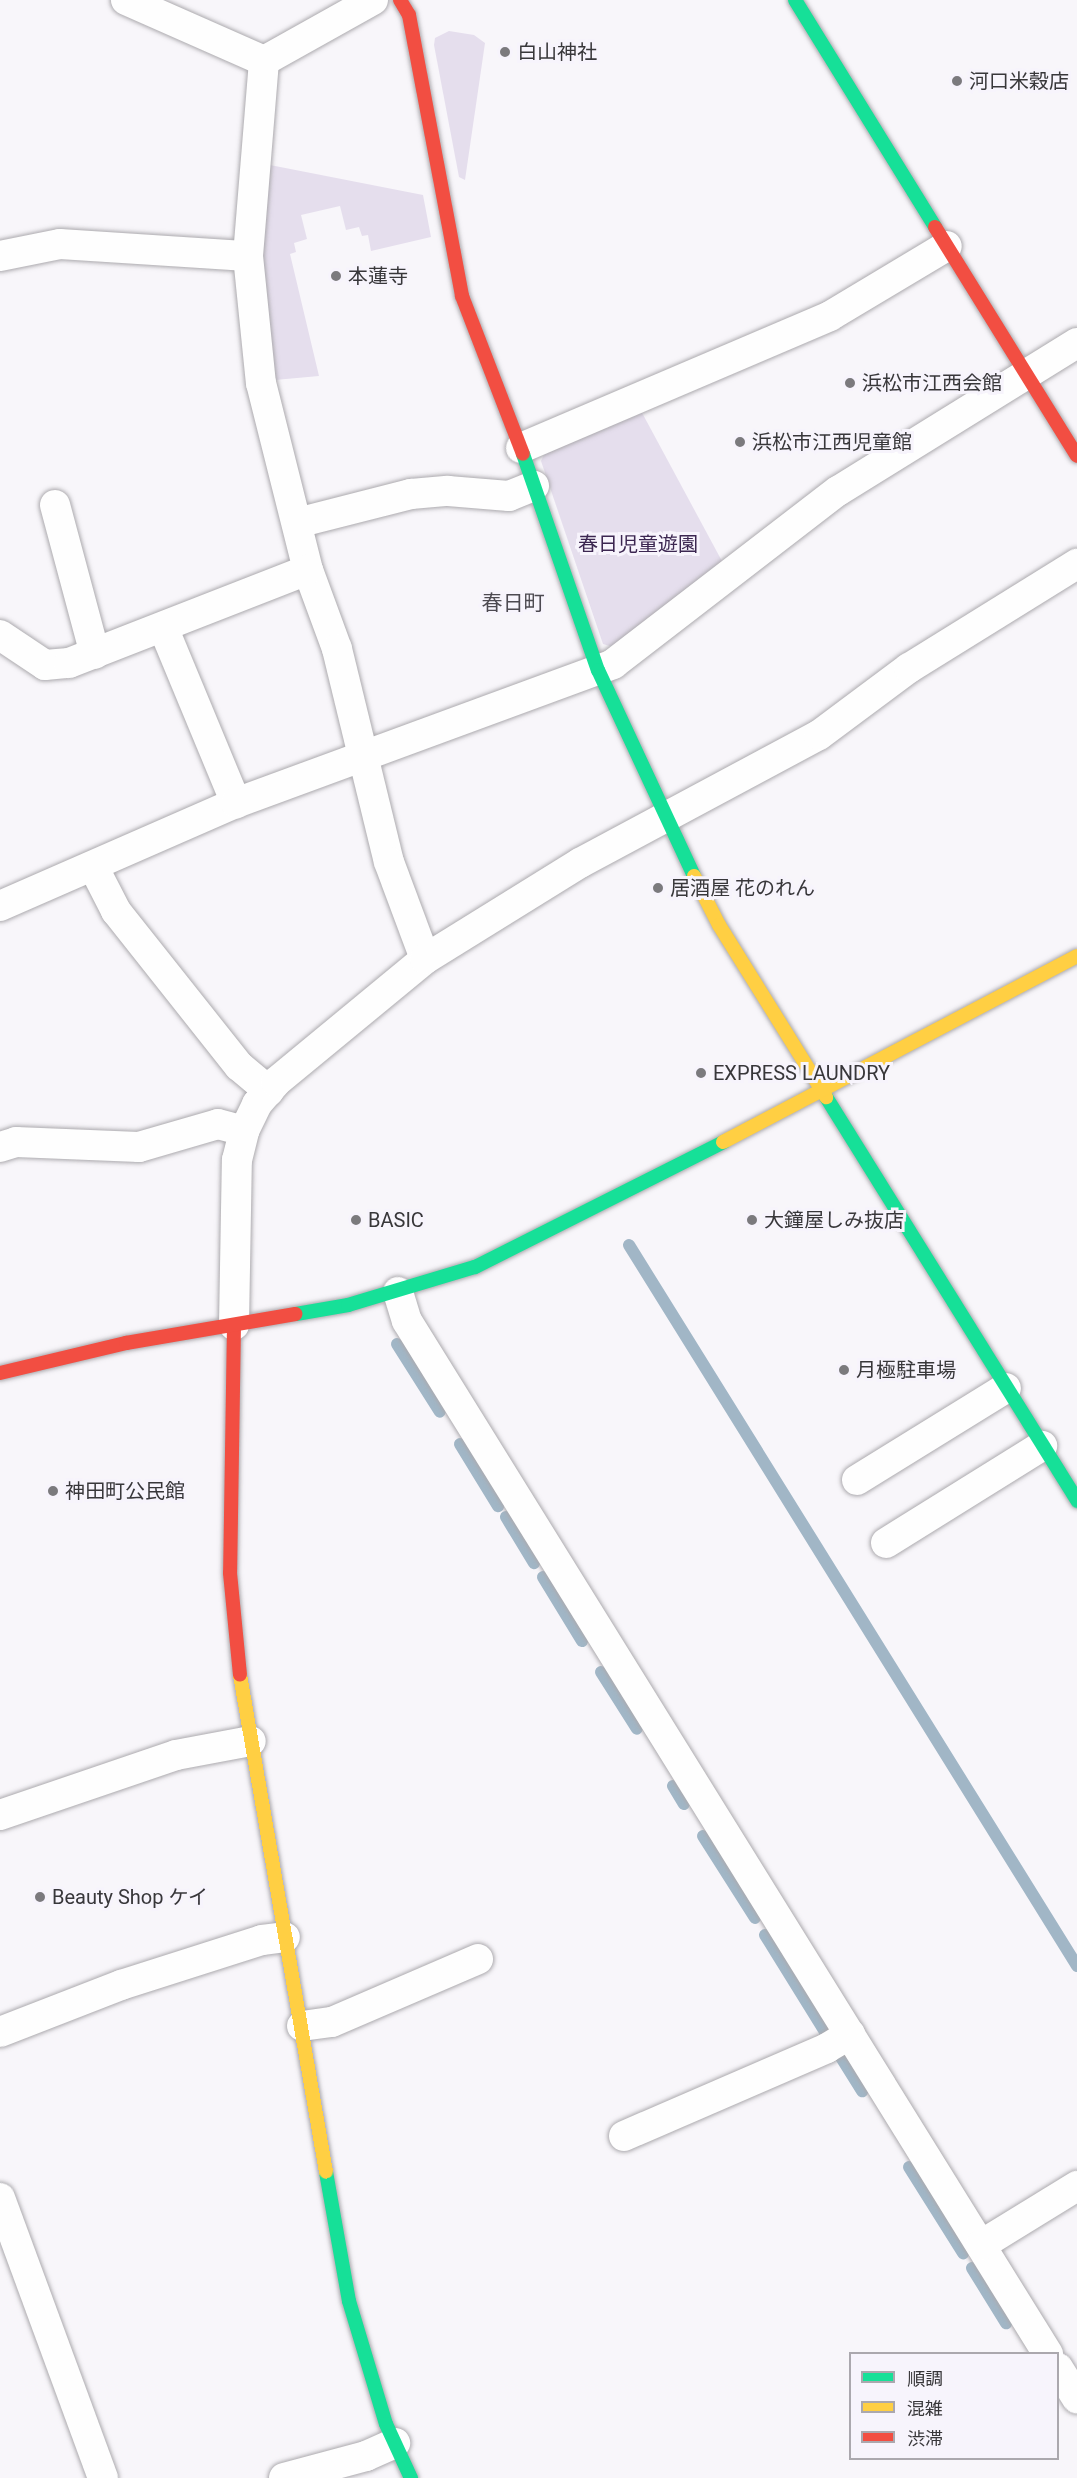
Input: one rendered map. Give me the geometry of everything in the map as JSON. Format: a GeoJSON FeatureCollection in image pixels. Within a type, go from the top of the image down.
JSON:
{"type":"FeatureCollection","features":[{"type":"Feature","properties":{"kind":"street"},"geometry":{"type":"LineString","coordinates":[[126,0],[264,61]]}},
{"type":"Feature","properties":{"kind":"street"},"geometry":{"type":"LineString","coordinates":[[264,61],[373,0]]}},
{"type":"Feature","properties":{"kind":"street"},"geometry":{"type":"LineString","coordinates":[[400,0],[409,15],[462,296],[521,448],[598,670],[663,818],[719,925],[1077,1501]]}},
{"type":"Feature","properties":{"kind":"street"},"geometry":{"type":"LineString","coordinates":[[795,0],[1077,456]]}},
{"type":"Feature","properties":{"kind":"street"},"geometry":{"type":"LineString","coordinates":[[264,61],[248,256],[261,383],[308,570],[338,649],[389,862],[425,959]]}},
{"type":"Feature","properties":{"kind":"street"},"geometry":{"type":"LineString","coordinates":[[0,256],[28,248],[71,244],[248,256]]}},
{"type":"Feature","properties":{"kind":"street"},"geometry":{"type":"LineString","coordinates":[[521,448],[830,316],[947,246]]}},
{"type":"Feature","properties":{"kind":"street"},"geometry":{"type":"LineString","coordinates":[[0,906],[236,803],[613,664],[838,491],[1077,343]]}},
{"type":"Feature","properties":{"kind":"street"},"geometry":{"type":"LineString","coordinates":[[297,523],[411,494],[448,491],[509,496],[534,486]]}},
{"type":"Feature","properties":{"kind":"street"},"geometry":{"type":"LineString","coordinates":[[54,505],[95,654]]}},
{"type":"Feature","properties":{"kind":"street"},"geometry":{"type":"LineString","coordinates":[[411,2478],[395,2443],[365,2363],[349,2301],[236,1647],[230,1573],[237,1160],[244,1131],[269,1091],[425,959],[580,862],[819,735],[909,668],[1077,564]]}},
{"type":"Feature","properties":{"kind":"street"},"geometry":{"type":"LineString","coordinates":[[0,635],[45,665],[69,663],[308,570]]}},
{"type":"Feature","properties":{"kind":"street"},"geometry":{"type":"LineString","coordinates":[[163,627],[236,803]]}},
{"type":"Feature","properties":{"kind":"street"},"geometry":{"type":"LineString","coordinates":[[93,866],[116,911],[239,1066],[269,1091]]}},
{"type":"Feature","properties":{"kind":"street"},"geometry":{"type":"LineString","coordinates":[[0,1372],[85,1352],[348,1305],[398,1292],[516,1249],[1077,957]]}},
{"type":"Feature","properties":{"kind":"street"},"geometry":{"type":"LineString","coordinates":[[0,1147],[16,1142],[139,1147],[218,1124],[244,1131]]}},
{"type":"Feature","properties":{"kind":"street"},"geometry":{"type":"LineString","coordinates":[[398,1292],[407,1321],[1047,2352]]}},
{"type":"Feature","properties":{"kind":"street"},"geometry":{"type":"LineString","coordinates":[[857,1480],[1006,1388]]}},
{"type":"Feature","properties":{"kind":"street"},"geometry":{"type":"LineString","coordinates":[[886,1543],[1042,1446]]}},
{"type":"Feature","properties":{"kind":"street"},"geometry":{"type":"LineString","coordinates":[[0,1815],[176,1755],[251,1742]]}},
{"type":"Feature","properties":{"kind":"street"},"geometry":{"type":"LineString","coordinates":[[0,2032],[121,1985],[285,1937]]}},
{"type":"Feature","properties":{"kind":"street"},"geometry":{"type":"LineString","coordinates":[[302,2026],[332,2022],[478,1959]]}},
{"type":"Feature","properties":{"kind":"street"},"geometry":{"type":"LineString","coordinates":[[624,2136],[827,2049],[850,2034]]}},
{"type":"Feature","properties":{"kind":"street"},"geometry":{"type":"LineString","coordinates":[[981,2245],[1077,2186]]}},
{"type":"Feature","properties":{"kind":"street"},"geometry":{"type":"LineString","coordinates":[[0,2198],[103,2478]]}},
{"type":"Feature","properties":{"kind":"street"},"geometry":{"type":"LineString","coordinates":[[1059,2370],[1077,2399]]}},
{"type":"Feature","properties":{"kind":"street"},"geometry":{"type":"LineString","coordinates":[[284,2478],[366,2456],[395,2443]]}},
{"type":"Feature","properties":{"kind":"green space"},"geometry":{"type":"Polygon","coordinates":[[[449,31],[474,35],[485,43],[465,180],[459,177],[434,45],[435,38],[449,31]]]}},
{"type":"Feature","properties":{"kind":"green space"},"geometry":{"type":"Polygon","coordinates":[[[270,165],[423,195],[431,237],[371,251],[368,235],[362,236],[359,227],[346,230],[340,206],[301,215],[307,239],[294,243],[296,252],[290,254],[319,376],[275,380],[263,256],[270,165]]]}},
{"type":"Feature","properties":{"kind":"green space","name":"春日児童遊園"},"geometry":{"type":"Polygon","coordinates":[[[640,409],[723,563],[613,647],[603,644],[541,461],[546,450],[640,409]]]}},
{"type":"Feature","properties":{"kind":"waterway"},"geometry":{"type":"LineString","coordinates":[[629,1245],[1077,1966]]}},
{"type":"Feature","properties":{"kind":"waterway"},"geometry":{"type":"LineString","coordinates":[[397,1344],[440,1412]]}},
{"type":"Feature","properties":{"kind":"waterway"},"geometry":{"type":"LineString","coordinates":[[460,1444],[498,1506]]}},
{"type":"Feature","properties":{"kind":"waterway"},"geometry":{"type":"LineString","coordinates":[[506,1517],[534,1563]]}},
{"type":"Feature","properties":{"kind":"waterway"},"geometry":{"type":"LineString","coordinates":[[543,1577],[582,1641]]}},
{"type":"Feature","properties":{"kind":"waterway"},"geometry":{"type":"LineString","coordinates":[[601,1672],[637,1729]]}},
{"type":"Feature","properties":{"kind":"waterway"},"geometry":{"type":"LineString","coordinates":[[673,1786],[684,1804]]}},
{"type":"Feature","properties":{"kind":"waterway"},"geometry":{"type":"LineString","coordinates":[[703,1836],[755,1918]]}},
{"type":"Feature","properties":{"kind":"waterway"},"geometry":{"type":"LineString","coordinates":[[765,1935],[827,2035]]}},
{"type":"Feature","properties":{"kind":"waterway"},"geometry":{"type":"LineString","coordinates":[[839,2054],[862,2091]]}},
{"type":"Feature","properties":{"kind":"waterway"},"geometry":{"type":"LineString","coordinates":[[909,2167],[963,2253]]}},
{"type":"Feature","properties":{"kind":"waterway"},"geometry":{"type":"LineString","coordinates":[[972,2268],[1006,2323]]}},
{"type":"Feature","properties":{"kind":"traffic: fast"},"geometry":{"type":"LineString","coordinates":[[795,0],[935,227]]}},
{"type":"Feature","properties":{"kind":"traffic: fast"},"geometry":{"type":"LineString","coordinates":[[523,454],[598,670],[694,876]]}},
{"type":"Feature","properties":{"kind":"traffic: fast"},"geometry":{"type":"LineString","coordinates":[[826,1097],[1077,1501]]}},
{"type":"Feature","properties":{"kind":"traffic: fast"},"geometry":{"type":"LineString","coordinates":[[296,1314],[348,1305],[475,1267],[723,1142]]}},
{"type":"Feature","properties":{"kind":"traffic: fast"},"geometry":{"type":"LineString","coordinates":[[326,2172],[349,2301],[386,2424],[411,2478]]}},
{"type":"Feature","properties":{"kind":"traffic: slow"},"geometry":{"type":"LineString","coordinates":[[694,876],[719,925],[826,1097]]}},
{"type":"Feature","properties":{"kind":"traffic: slow"},"geometry":{"type":"LineString","coordinates":[[723,1142],[1077,956]]}},
{"type":"Feature","properties":{"kind":"traffic: slow"},"geometry":{"type":"LineString","coordinates":[[240,1675],[326,2172]]}},
{"type":"Feature","properties":{"kind":"traffic: jam"},"geometry":{"type":"LineString","coordinates":[[400,0],[409,15],[462,296],[523,454]]}},
{"type":"Feature","properties":{"kind":"traffic: jam"},"geometry":{"type":"LineString","coordinates":[[935,227],[1077,456]]}},
{"type":"Feature","properties":{"kind":"traffic: jam"},"geometry":{"type":"LineString","coordinates":[[0,1373],[126,1343],[296,1314]]}},
{"type":"Feature","properties":{"kind":"traffic: jam"},"geometry":{"type":"LineString","coordinates":[[234,1325],[230,1573],[240,1675]]}},
{"type":"Feature","properties":{"kind":"place","name":"白山神社"},"geometry":{"type":"Point","coordinates":[505,52]}},
{"type":"Feature","properties":{"kind":"place","name":"河口米穀店"},"geometry":{"type":"Point","coordinates":[957,81]}},
{"type":"Feature","properties":{"kind":"place","name":"本蓮寺"},"geometry":{"type":"Point","coordinates":[336,276]}},
{"type":"Feature","properties":{"kind":"place","name":"浜松市江西会館"},"geometry":{"type":"Point","coordinates":[850,383]}},
{"type":"Feature","properties":{"kind":"place","name":"浜松市江西児童館"},"geometry":{"type":"Point","coordinates":[740,442]}},
{"type":"Feature","properties":{"kind":"place","name":"居酒屋 花のれん"},"geometry":{"type":"Point","coordinates":[658,888]}},
{"type":"Feature","properties":{"kind":"place","name":"EXPRESS LAUNDRY"},"geometry":{"type":"Point","coordinates":[701,1073]}},
{"type":"Feature","properties":{"kind":"place","name":"BASIC"},"geometry":{"type":"Point","coordinates":[356,1220]}},
{"type":"Feature","properties":{"kind":"place","name":"大鐘屋しみ抜店"},"geometry":{"type":"Point","coordinates":[752,1220]}},
{"type":"Feature","properties":{"kind":"place","name":"月極駐車場"},"geometry":{"type":"Point","coordinates":[844,1370]}},
{"type":"Feature","properties":{"kind":"place","name":"神田町公民館"},"geometry":{"type":"Point","coordinates":[53,1491]}},
{"type":"Feature","properties":{"kind":"place","name":"Beauty Shop ケイ"},"geometry":{"type":"Point","coordinates":[40,1897]}},
{"type":"Feature","properties":{"kind":"district","name":"春日町"},"geometry":{"type":"Point","coordinates":[513,603]}}]}
